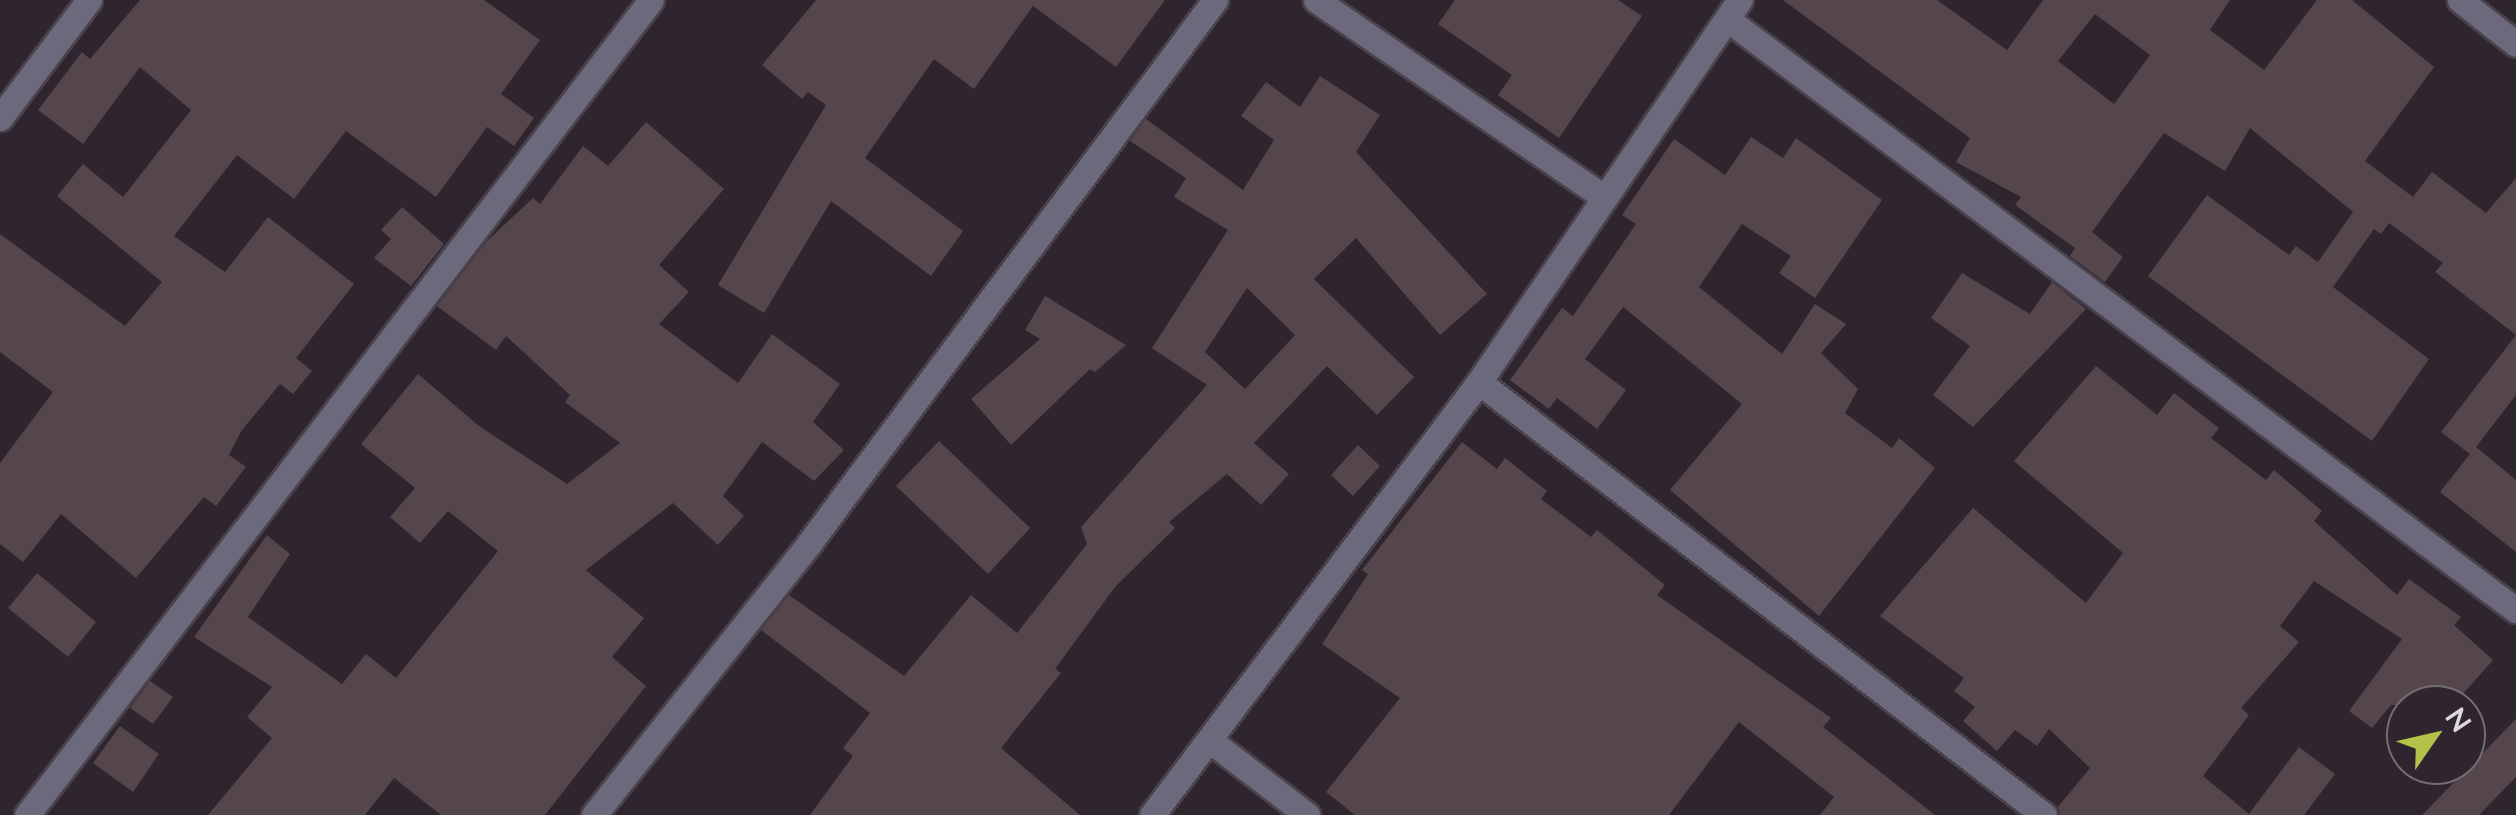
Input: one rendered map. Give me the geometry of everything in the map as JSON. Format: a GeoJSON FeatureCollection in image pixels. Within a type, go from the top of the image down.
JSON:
{"type":"FeatureCollection","features":[{"type":"Feature","properties":{"kind":"street"},"geometry":{"type":"LineString","coordinates":[[0,118],[89,0]]}},
{"type":"Feature","properties":{"kind":"street"},"geometry":{"type":"LineString","coordinates":[[27,815],[651,0]]}},
{"type":"Feature","properties":{"kind":"street"},"geometry":{"type":"LineString","coordinates":[[594,815],[810,542],[1215,0]]}},
{"type":"Feature","properties":{"kind":"street"},"geometry":{"type":"LineString","coordinates":[[1316,0],[1604,197]]}},
{"type":"Feature","properties":{"kind":"street"},"geometry":{"type":"LineString","coordinates":[[2460,0],[2516,44]]}},
{"type":"Feature","properties":{"kind":"street"},"geometry":{"type":"LineString","coordinates":[[1152,815],[1212,742],[1479,382],[1733,10],[2516,610]]}},
{"type":"Feature","properties":{"kind":"street"},"geometry":{"type":"LineString","coordinates":[[1479,382],[2044,815]]}},
{"type":"Feature","properties":{"kind":"street"},"geometry":{"type":"LineString","coordinates":[[1212,742],[1308,815]]}},
{"type":"Feature","properties":{"kind":"building"},"geometry":{"type":"Polygon","coordinates":[[[140,0],[484,0],[540,40],[501,94],[534,118],[514,146],[487,127],[436,197],[346,131],[294,199],[237,155],[174,236],[225,272],[268,217],[354,284],[296,358],[312,371],[293,394],[280,384],[242,430],[229,455],[246,467],[216,506],[204,497],[136,578],[61,514],[23,562],[0,544],[0,463],[53,392],[0,352],[0,234],[125,326],[162,282],[57,196],[83,164],[123,197],[191,110],[140,67],[83,144],[38,110],[82,52],[90,59],[140,0]]]}},
{"type":"Feature","properties":{"kind":"building"},"geometry":{"type":"Polygon","coordinates":[[[816,0],[1165,0],[1116,67],[1033,6],[974,89],[934,59],[865,158],[963,231],[931,276],[831,201],[764,313],[718,285],[826,105],[808,92],[802,99],[762,65],[816,0]]]}},
{"type":"Feature","properties":{"kind":"building"},"geometry":{"type":"Polygon","coordinates":[[[1455,0],[1618,0],[1642,16],[1559,138],[1498,95],[1512,75],[1438,24],[1455,0]]]}},
{"type":"Feature","properties":{"kind":"building"},"geometry":{"type":"Polygon","coordinates":[[[1783,0],[1937,0],[2007,50],[2043,0],[2230,0],[2210,30],[2264,70],[2317,0],[2352,0],[2434,67],[2365,161],[2413,197],[2432,172],[2486,213],[2516,178],[2516,335],[2435,272],[2443,263],[2389,223],[2381,234],[2374,229],[2333,287],[2429,359],[2372,441],[2148,276],[2207,195],[2289,255],[2296,246],[2318,262],[2353,212],[2250,128],[2225,171],[2164,133],[2092,232],[2123,257],[2105,282],[2070,256],[2075,248],[2015,205],[2021,197],[1956,162],[1970,138],[1783,0]],[[2095,14],[2058,61],[2114,104],[2150,55],[2095,14]]]}},
{"type":"Feature","properties":{"kind":"building"},"geometry":{"type":"Polygon","coordinates":[[[1320,76],[1380,115],[1356,152],[1487,294],[1440,335],[1356,238],[1314,279],[1414,377],[1377,415],[1327,366],[1254,443],[1289,474],[1261,505],[1227,474],[1169,522],[1175,528],[1115,587],[1055,669],[1061,673],[1001,748],[1080,815],[810,815],[853,756],[843,748],[870,713],[761,630],[789,595],[904,676],[971,595],[1017,633],[1087,544],[1081,527],[1207,385],[1152,348],[1228,230],[1174,197],[1186,178],[1130,141],[1146,119],[1243,190],[1274,140],[1241,116],[1266,82],[1300,107],[1320,76]],[[1247,288],[1205,352],[1245,389],[1295,335],[1247,288]]]}},
{"type":"Feature","properties":{"kind":"building"},"geometry":{"type":"Polygon","coordinates":[[[646,122],[724,189],[659,265],[689,292],[659,324],[738,383],[772,334],[840,384],[813,422],[844,450],[814,481],[762,442],[723,496],[744,516],[718,545],[673,503],[586,570],[644,618],[612,657],[646,686],[545,815],[441,815],[394,778],[365,815],[208,815],[272,738],[247,717],[272,687],[194,637],[267,535],[290,554],[248,617],[342,684],[366,654],[396,678],[498,551],[448,511],[420,543],[390,517],[415,488],[361,444],[418,374],[479,426],[567,484],[620,443],[565,402],[570,395],[506,336],[496,350],[437,306],[487,241],[533,198],[540,204],[583,146],[608,166],[646,122]]]}},
{"type":"Feature","properties":{"kind":"building"},"geometry":{"type":"Polygon","coordinates":[[[1751,137],[1783,158],[1796,138],[1882,200],[1815,298],[1779,273],[1791,256],[1742,224],[1699,287],[1782,354],[1815,304],[1846,324],[1821,353],[1858,389],[1845,413],[1892,448],[1899,438],[1935,468],[1819,616],[1670,490],[1742,404],[1623,307],[1585,359],[1626,390],[1597,429],[1557,398],[1549,409],[1510,380],[1562,308],[1573,316],[1636,224],[1622,215],[1674,139],[1725,175],[1751,137]]]}},
{"type":"Feature","properties":{"kind":"building"},"geometry":{"type":"Polygon","coordinates":[[[402,207],[444,244],[411,286],[374,258],[391,239],[381,230],[402,207]]]}},
{"type":"Feature","properties":{"kind":"building"},"geometry":{"type":"Polygon","coordinates":[[[1962,273],[2030,314],[2052,282],[2086,309],[1973,427],[1933,395],[1970,346],[1931,318],[1962,273]]]}},
{"type":"Feature","properties":{"kind":"building"},"geometry":{"type":"Polygon","coordinates":[[[1045,296],[1126,345],[1095,372],[1090,369],[1011,445],[971,399],[1040,339],[1025,330],[1045,296]]]}},
{"type":"Feature","properties":{"kind":"building"},"geometry":{"type":"Polygon","coordinates":[[[2516,335],[2516,395],[2476,447],[2516,480],[2516,552],[2440,492],[2470,454],[2441,432],[2516,335]]]}},
{"type":"Feature","properties":{"kind":"building"},"geometry":{"type":"Polygon","coordinates":[[[2096,366],[2157,415],[2174,393],[2219,428],[2211,438],[2266,480],[2274,470],[2322,511],[2314,521],[2397,595],[2409,579],[2461,617],[2454,625],[2493,660],[2471,685],[2386,685],[2386,711],[2372,728],[2349,711],[2402,639],[2314,581],[2280,626],[2299,642],[2241,708],[2249,715],[2203,776],[2249,814],[2299,747],[2335,774],[2304,815],[2060,815],[2058,807],[2090,768],[2049,729],[2037,746],[2015,730],[1997,751],[1963,721],[1975,707],[1954,691],[1964,678],[1880,616],[1973,508],[2086,603],[2123,553],[2014,461],[2096,366]]]}},
{"type":"Feature","properties":{"kind":"building"},"geometry":{"type":"Polygon","coordinates":[[[939,441],[1030,528],[988,574],[896,486],[939,441]]]}},
{"type":"Feature","properties":{"kind":"building"},"geometry":{"type":"Polygon","coordinates":[[[1462,442],[1497,469],[1505,458],[1547,491],[1541,499],[1591,537],[1597,530],[1665,585],[1657,595],[1831,718],[1823,727],[1935,815],[1820,815],[1834,797],[1739,722],[1669,815],[1355,815],[1326,792],[1400,698],[1322,644],[1368,574],[1362,570],[1462,442]]]}},
{"type":"Feature","properties":{"kind":"building"},"geometry":{"type":"Polygon","coordinates":[[[1358,445],[1380,466],[1353,496],[1331,475],[1358,445]]]}},
{"type":"Feature","properties":{"kind":"building"},"geometry":{"type":"Polygon","coordinates":[[[37,573],[96,622],[68,657],[8,608],[37,573]]]}},
{"type":"Feature","properties":{"kind":"building"},"geometry":{"type":"Polygon","coordinates":[[[150,681],[173,697],[153,724],[130,708],[150,681]]]}},
{"type":"Feature","properties":{"kind":"building"},"geometry":{"type":"Polygon","coordinates":[[[2516,719],[2516,777],[2479,815],[2422,815],[2451,785],[2486,785],[2486,750],[2516,719]]]}},
{"type":"Feature","properties":{"kind":"building"},"geometry":{"type":"Polygon","coordinates":[[[120,726],[159,754],[133,792],[93,763],[120,726]]]}}]}
